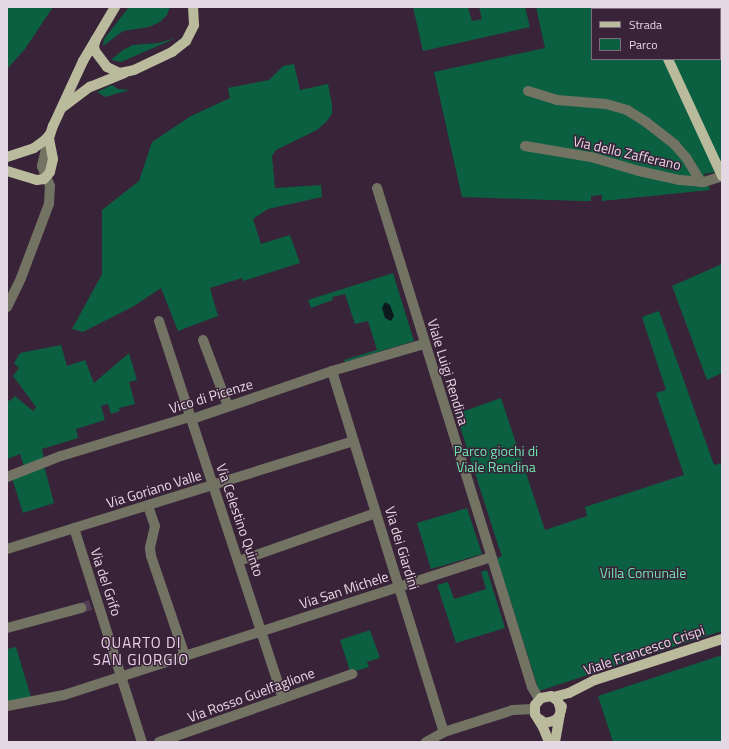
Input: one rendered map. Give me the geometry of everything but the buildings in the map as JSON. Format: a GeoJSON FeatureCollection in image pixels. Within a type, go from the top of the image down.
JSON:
{"type":"FeatureCollection","features":[{"type":"Feature","properties":{"kind":"main road"},"geometry":{"type":"LineString","coordinates":[[7,157],[34,148],[46,140],[83,60],[115,7]]}},
{"type":"Feature","properties":{"kind":"main road"},"geometry":{"type":"LineString","coordinates":[[59,112],[74,98],[90,87],[158,60],[182,45],[192,31],[194,18],[193,7]]}},
{"type":"Feature","properties":{"kind":"main road"},"geometry":{"type":"LineString","coordinates":[[96,37],[94,48],[102,61],[113,71],[127,72]]}},
{"type":"Feature","properties":{"kind":"main road"},"geometry":{"type":"LineString","coordinates":[[668,60],[722,176]]}},
{"type":"Feature","properties":{"kind":"main road"},"geometry":{"type":"LineString","coordinates":[[7,171],[33,180],[41,180],[46,177],[52,164],[50,134]]}},
{"type":"Feature","properties":{"kind":"main road","name":"Viale Francesco Crispi"},"geometry":{"type":"LineString","coordinates":[[553,697],[576,690],[595,680],[722,639]]}},
{"type":"Feature","properties":{"kind":"main road","name":"Viale Francesco Crispi"},"geometry":{"type":"LineString","coordinates":[[561,713],[565,701],[576,690]]}},
{"type":"Feature","properties":{"kind":"main road"},"geometry":{"type":"LineString","coordinates":[[549,742],[534,709],[539,699],[546,696],[553,697],[559,703],[561,713],[556,742]]}},
{"type":"Feature","properties":{"kind":"main road"},"geometry":{"type":"LineString","coordinates":[[539,719],[550,723],[556,720],[561,713]]}},
{"type":"Feature","properties":{"kind":"street"},"geometry":{"type":"LineString","coordinates":[[528,91],[557,100],[606,104],[627,110],[646,122],[670,141],[687,159],[701,182]]}},
{"type":"Feature","properties":{"kind":"street","name":"Via dello Zafferano"},"geometry":{"type":"LineString","coordinates":[[525,146],[595,158],[632,169],[676,179],[701,182],[714,180],[722,176]]}},
{"type":"Feature","properties":{"kind":"street"},"geometry":{"type":"LineString","coordinates":[[7,307],[19,283],[48,207],[50,189],[46,177]]}},
{"type":"Feature","properties":{"kind":"street","name":"Viale Luigi Rendina"},"geometry":{"type":"LineString","coordinates":[[377,188],[424,344],[532,687],[539,699]]}},
{"type":"Feature","properties":{"kind":"street","name":"Via Celestino Quinto"},"geometry":{"type":"LineString","coordinates":[[159,321],[283,698]]}},
{"type":"Feature","properties":{"kind":"street"},"geometry":{"type":"LineString","coordinates":[[203,340],[228,406]]}},
{"type":"Feature","properties":{"kind":"street","name":"Vico di Picenze"},"geometry":{"type":"LineString","coordinates":[[7,477],[61,456],[190,418],[332,371],[424,344]]}},
{"type":"Feature","properties":{"kind":"street","name":"Via dei Giardini"},"geometry":{"type":"LineString","coordinates":[[332,371],[444,732]]}},
{"type":"Feature","properties":{"kind":"street","name":"Via Goriano Valle"},"geometry":{"type":"LineString","coordinates":[[7,549],[214,486],[354,441]]}},
{"type":"Feature","properties":{"kind":"street"},"geometry":{"type":"LineString","coordinates":[[148,506],[155,526],[150,548],[151,556],[185,656]]}},
{"type":"Feature","properties":{"kind":"street"},"geometry":{"type":"LineString","coordinates":[[239,561],[376,514]]}},
{"type":"Feature","properties":{"kind":"street","name":"Via del Grifo"},"geometry":{"type":"LineString","coordinates":[[74,528],[95,604],[111,645],[142,742]]}},
{"type":"Feature","properties":{"kind":"street","name":"Via San Michele"},"geometry":{"type":"LineString","coordinates":[[7,706],[58,696],[121,677],[491,557]]}},
{"type":"Feature","properties":{"kind":"street"},"geometry":{"type":"LineString","coordinates":[[7,628],[81,608]]}},
{"type":"Feature","properties":{"kind":"street","name":"Via Rosso Guelfaglione"},"geometry":{"type":"LineString","coordinates":[[159,742],[352,674]]}},
{"type":"Feature","properties":{"kind":"street"},"geometry":{"type":"LineString","coordinates":[[426,742],[444,732],[517,709],[534,709]]}},
{"type":"Feature","properties":{"kind":"green space"},"geometry":{"type":"Polygon","coordinates":[[[7,7],[53,7],[25,49],[7,69],[7,7]]]}},
{"type":"Feature","properties":{"kind":"green space"},"geometry":{"type":"Polygon","coordinates":[[[129,7],[170,7],[167,15],[160,22],[149,27],[123,31],[103,46],[104,39],[129,7]]]}},
{"type":"Feature","properties":{"kind":"green space"},"geometry":{"type":"Polygon","coordinates":[[[413,7],[468,7],[472,21],[482,19],[479,7],[525,7],[530,27],[423,51],[413,7]]]}},
{"type":"Feature","properties":{"kind":"green space"},"geometry":{"type":"Polygon","coordinates":[[[536,7],[722,7],[722,171],[704,174],[710,190],[602,201],[602,195],[591,196],[591,201],[462,197],[434,72],[545,48],[536,7]]]}},
{"type":"Feature","properties":{"kind":"green space"},"geometry":{"type":"Polygon","coordinates":[[[176,38],[121,62],[111,60],[123,50],[133,45],[158,43],[176,38]]]}},
{"type":"Feature","properties":{"kind":"green space"},"geometry":{"type":"Polygon","coordinates":[[[294,64],[300,90],[328,84],[332,114],[317,130],[276,150],[272,156],[275,188],[321,185],[322,197],[268,209],[253,219],[261,244],[290,235],[300,263],[243,281],[242,278],[210,288],[218,316],[178,331],[161,288],[134,306],[83,332],[72,329],[102,274],[102,210],[139,181],[152,142],[191,116],[230,98],[228,88],[269,80],[283,66],[294,64]]]}},
{"type":"Feature","properties":{"kind":"green space"},"geometry":{"type":"Polygon","coordinates":[[[112,85],[118,89],[130,90],[105,97],[97,92],[112,85]]]}},
{"type":"Feature","properties":{"kind":"green space"},"geometry":{"type":"Polygon","coordinates":[[[722,264],[722,373],[707,380],[672,286],[722,264]]]}},
{"type":"Feature","properties":{"kind":"green space"},"geometry":{"type":"Polygon","coordinates":[[[393,273],[414,341],[345,362],[344,360],[377,350],[368,321],[355,324],[345,294],[332,297],[333,300],[311,308],[308,300],[393,273]]]}},
{"type":"Feature","properties":{"kind":"green space","name":"Villa Comunale"},"geometry":{"type":"Polygon","coordinates":[[[659,311],[714,465],[722,463],[722,631],[539,691],[497,558],[502,556],[456,414],[501,398],[545,530],[587,516],[585,507],[684,475],[656,393],[666,390],[642,317],[659,311]]]}},
{"type":"Feature","properties":{"kind":"green space"},"geometry":{"type":"Polygon","coordinates":[[[61,345],[67,366],[85,360],[94,383],[129,353],[137,380],[129,382],[135,404],[119,408],[120,411],[111,414],[108,404],[101,406],[105,420],[76,429],[78,438],[42,449],[44,458],[24,466],[20,454],[7,459],[7,430],[9,429],[7,428],[7,399],[10,401],[15,396],[33,411],[36,407],[13,376],[19,368],[14,363],[20,353],[61,345]]]}},
{"type":"Feature","properties":{"kind":"green space"},"geometry":{"type":"Polygon","coordinates":[[[44,466],[54,503],[23,513],[12,478],[44,466]]]}},
{"type":"Feature","properties":{"kind":"green space"},"geometry":{"type":"Polygon","coordinates":[[[467,508],[482,554],[431,569],[417,523],[467,508]]]}},
{"type":"Feature","properties":{"kind":"green space"},"geometry":{"type":"Polygon","coordinates":[[[487,570],[505,628],[456,643],[437,585],[448,582],[454,599],[486,589],[481,572],[487,570]]]}},
{"type":"Feature","properties":{"kind":"green space"},"geometry":{"type":"Polygon","coordinates":[[[370,630],[380,658],[367,662],[369,667],[356,671],[355,669],[350,671],[340,640],[370,630]]]}},
{"type":"Feature","properties":{"kind":"green space"},"geometry":{"type":"Polygon","coordinates":[[[16,647],[31,697],[7,702],[7,649],[16,647]]]}},
{"type":"Feature","properties":{"kind":"green space"},"geometry":{"type":"Polygon","coordinates":[[[722,655],[722,742],[613,742],[598,696],[722,655]]]}},
{"type":"Feature","properties":{"kind":"shaded area"},"geometry":{"type":"Polygon","coordinates":[[[385,302],[390,305],[394,316],[391,321],[385,318],[382,308],[385,302]]]}},
{"type":"Feature","properties":{"kind":"tunnel"},"geometry":{"type":"LineString","coordinates":[[81,608],[93,604]]}},
{"type":"Feature","properties":{"kind":"district","name":"QUARTO DI SAN GIORGIO"},"geometry":{"type":"Point","coordinates":[141,650]}},
{"type":"Feature","properties":{"kind":"park label","name":"Parco giochi di Viale Rendina"},"geometry":{"type":"Point","coordinates":[496,460]}}]}
